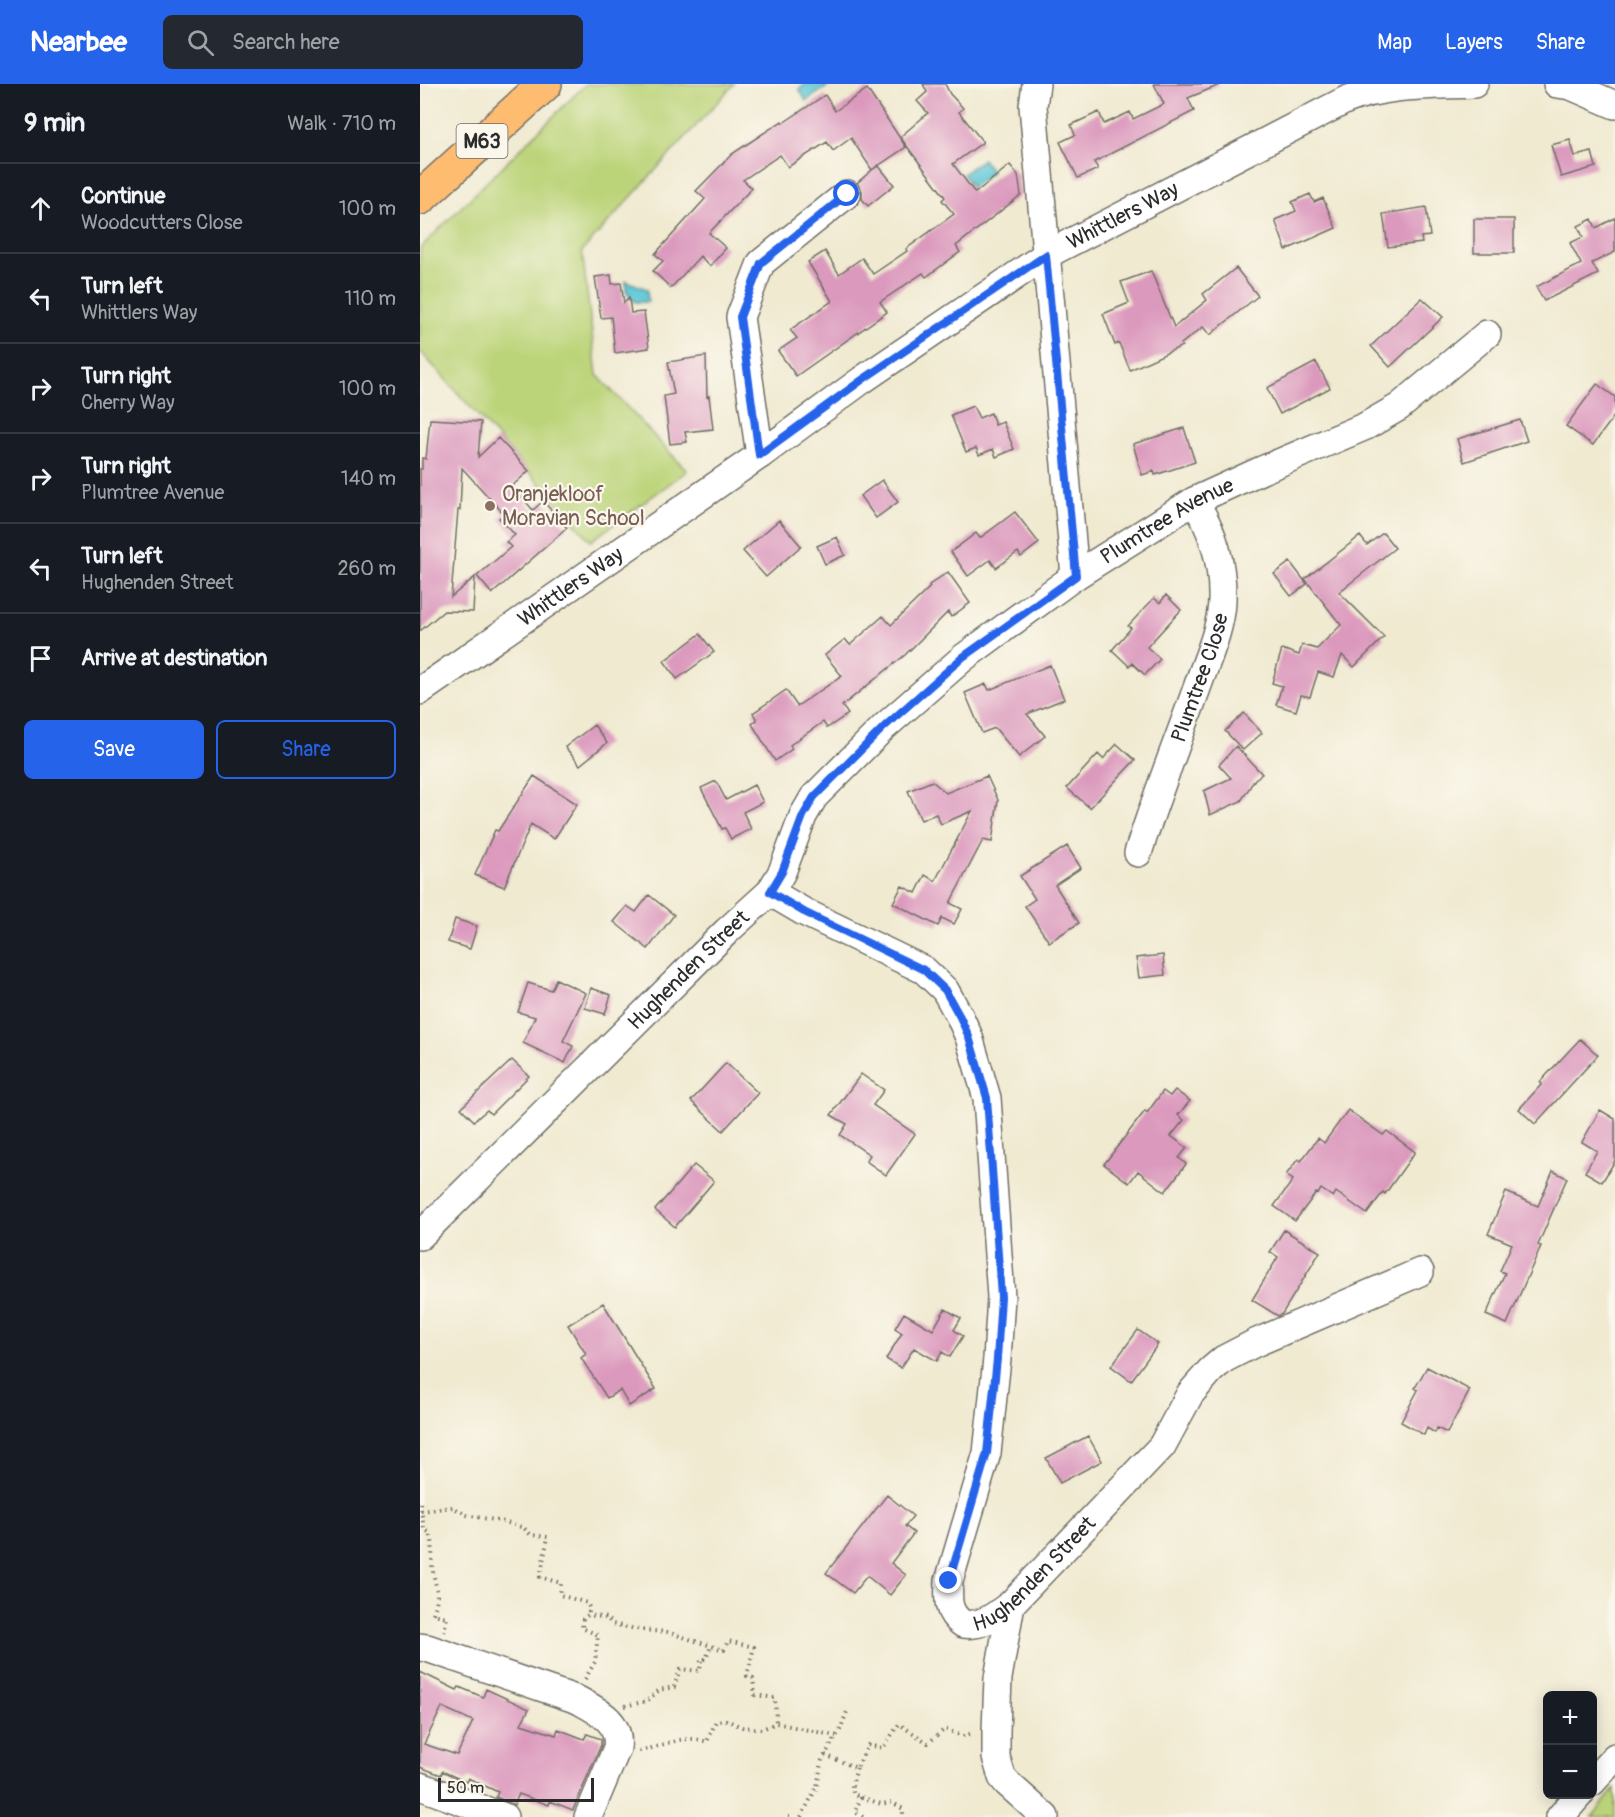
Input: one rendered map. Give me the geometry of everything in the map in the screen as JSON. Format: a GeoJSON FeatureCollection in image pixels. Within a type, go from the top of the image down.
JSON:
{"type":"FeatureCollection","features":[{"type":"Feature","properties":{"kind":"main road","name":"M63"},"geometry":{"type":"LineString","coordinates":[[420,198],[544,84]]}},
{"type":"Feature","properties":{"kind":"street"},"geometry":{"type":"LineString","coordinates":[[1036,84],[1033,106],[1076,576]]}},
{"type":"Feature","properties":{"kind":"street","name":"Whittlers Way"},"geometry":{"type":"LineString","coordinates":[[420,692],[759,455],[862,380],[1046,255],[1182,183],[1359,95],[1391,88],[1474,84]]}},
{"type":"Feature","properties":{"kind":"street"},"geometry":{"type":"LineString","coordinates":[[1567,85],[1615,105]]}},
{"type":"Feature","properties":{"kind":"street"},"geometry":{"type":"LineString","coordinates":[[759,455],[740,317],[761,263],[847,194]]}},
{"type":"Feature","properties":{"kind":"street","name":"Plumtree Avenue"},"geometry":{"type":"LineString","coordinates":[[770,892],[782,872],[803,816],[814,797],[884,727],[963,657],[1076,576],[1194,501],[1381,418],[1426,387],[1487,334]]}},
{"type":"Feature","properties":{"kind":"street","name":"Plumtree Close"},"geometry":{"type":"LineString","coordinates":[[1138,853],[1203,671],[1222,603],[1221,573],[1215,547],[1209,526],[1194,501]]}},
{"type":"Feature","properties":{"kind":"street","name":"Hughenden Street"},"geometry":{"type":"LineString","coordinates":[[420,1236],[727,931],[770,892],[804,912],[924,970],[945,990],[952,1001],[969,1037],[987,1098],[1001,1297],[988,1446],[983,1472],[949,1581],[948,1599],[954,1617],[963,1624],[970,1625],[986,1622],[1011,1604],[1162,1446],[1190,1394],[1224,1359],[1255,1342],[1420,1272]]}},
{"type":"Feature","properties":{"kind":"street"},"geometry":{"type":"LineString","coordinates":[[1011,1604],[998,1678],[996,1757],[1002,1777],[1045,1817]]}},
{"type":"Feature","properties":{"kind":"street"},"geometry":{"type":"LineString","coordinates":[[432,1650],[578,1700],[600,1712],[614,1733],[588,1817]]}},
{"type":"Feature","properties":{"kind":"street"},"geometry":{"type":"LineString","coordinates":[[1597,1777],[1615,1756]]}},
{"type":"Feature","properties":{"kind":"street"},"geometry":{"type":"LineString","coordinates":[[420,1786],[504,1817]]}},
{"type":"Feature","properties":{"kind":"street"},"geometry":{"type":"LineString","coordinates":[[1560,1817],[1576,1799]]}},
{"type":"Feature","properties":{"kind":"path"},"geometry":{"type":"LineString","coordinates":[[420,1503],[424,1529],[430,1533],[434,1544],[432,1562],[439,1598],[433,1614],[447,1617],[432,1650]]}},
{"type":"Feature","properties":{"kind":"path"},"geometry":{"type":"LineString","coordinates":[[421,1511],[453,1507],[466,1515],[504,1522],[524,1528],[531,1535],[548,1537],[540,1577],[561,1583],[560,1595],[586,1603],[590,1609],[588,1615],[583,1619],[582,1628],[598,1635],[595,1662],[580,1689],[578,1700]]}},
{"type":"Feature","properties":{"kind":"path"},"geometry":{"type":"LineString","coordinates":[[588,1615],[607,1618],[612,1624],[667,1632],[724,1650],[728,1641],[754,1647],[747,1676],[753,1678],[755,1695],[775,1698],[776,1723]]}},
{"type":"Feature","properties":{"kind":"path"},"geometry":{"type":"LineString","coordinates":[[711,1646],[706,1659],[701,1659],[700,1671],[680,1669],[674,1687],[659,1690],[647,1701],[623,1706],[614,1733],[641,1752],[673,1741],[696,1738],[707,1742],[716,1721],[726,1720],[742,1727],[762,1729],[776,1723],[836,1736]]}},
{"type":"Feature","properties":{"kind":"path"},"geometry":{"type":"LineString","coordinates":[[801,1817],[817,1787],[822,1760],[848,1708]]}},
{"type":"Feature","properties":{"kind":"path"},"geometry":{"type":"LineString","coordinates":[[903,1817],[903,1809],[892,1802],[882,1804],[853,1794],[852,1785],[857,1768],[868,1745],[883,1748],[899,1724],[928,1743],[945,1729],[962,1736],[982,1731],[996,1731]]}},
{"type":"Feature","properties":{"kind":"path"},"geometry":{"type":"LineString","coordinates":[[825,1755],[857,1768]]}},
{"type":"Feature","properties":{"kind":"path"},"geometry":{"type":"LineString","coordinates":[[861,1797],[855,1812],[863,1817]]}},
{"type":"Feature","properties":{"kind":"green space"},"geometry":{"type":"Polygon","coordinates":[[[586,84],[734,84],[582,251],[597,375],[687,471],[591,541],[420,351],[420,248],[586,84]]]}},
{"type":"Feature","properties":{"kind":"green space"},"geometry":{"type":"Polygon","coordinates":[[[1615,1788],[1615,1817],[1592,1817],[1615,1788]]]}},
{"type":"Feature","properties":{"kind":"water"},"geometry":{"type":"Polygon","coordinates":[[[806,84],[825,84],[827,87],[806,101],[799,89],[806,84]]]}},
{"type":"Feature","properties":{"kind":"water"},"geometry":{"type":"Polygon","coordinates":[[[983,159],[992,172],[972,187],[963,174],[983,159]]]}},
{"type":"Feature","properties":{"kind":"water"},"geometry":{"type":"Polygon","coordinates":[[[626,281],[647,289],[648,302],[635,302],[626,291],[626,281]]]}},
{"type":"Feature","properties":{"kind":"building"},"geometry":{"type":"Polygon","coordinates":[[[923,84],[945,84],[950,94],[963,108],[959,112],[983,142],[953,164],[975,193],[1010,165],[1018,175],[1021,195],[956,246],[960,252],[926,277],[923,273],[880,302],[887,312],[796,376],[778,351],[797,338],[790,330],[832,301],[808,262],[825,251],[839,274],[862,258],[873,274],[954,214],[942,200],[945,197],[900,137],[928,113],[917,101],[927,92],[923,84]]]}},
{"type":"Feature","properties":{"kind":"building"},"geometry":{"type":"Polygon","coordinates":[[[1154,84],[1222,84],[1188,98],[1194,111],[1094,162],[1098,169],[1078,178],[1060,142],[1075,135],[1071,125],[1099,112],[1104,124],[1130,112],[1133,119],[1164,104],[1154,84]]]}},
{"type":"Feature","properties":{"kind":"building"},"geometry":{"type":"Polygon","coordinates":[[[867,89],[906,147],[872,170],[851,138],[833,151],[827,142],[788,167],[780,155],[743,180],[752,188],[709,233],[726,248],[710,266],[700,256],[671,288],[653,271],[663,261],[655,254],[705,199],[696,191],[732,154],[825,95],[835,111],[867,89]]]}},
{"type":"Feature","properties":{"kind":"building"},"geometry":{"type":"Polygon","coordinates":[[[1570,140],[1575,156],[1592,152],[1596,167],[1561,177],[1551,145],[1570,140]]]}},
{"type":"Feature","properties":{"kind":"building"},"geometry":{"type":"Polygon","coordinates":[[[878,165],[894,185],[868,206],[862,199],[862,191],[857,183],[878,165]]]}},
{"type":"Feature","properties":{"kind":"building"},"geometry":{"type":"Polygon","coordinates":[[[1310,194],[1314,202],[1323,198],[1336,228],[1286,250],[1275,220],[1296,211],[1292,202],[1310,194]]]}},
{"type":"Feature","properties":{"kind":"building"},"geometry":{"type":"Polygon","coordinates":[[[1426,207],[1430,236],[1421,237],[1422,243],[1388,247],[1383,214],[1426,207]]]}},
{"type":"Feature","properties":{"kind":"building"},"geometry":{"type":"Polygon","coordinates":[[[1615,218],[1615,252],[1592,263],[1598,274],[1544,301],[1536,287],[1581,264],[1570,243],[1583,237],[1578,226],[1592,219],[1596,228],[1615,218]]]}},
{"type":"Feature","properties":{"kind":"building"},"geometry":{"type":"Polygon","coordinates":[[[1474,219],[1514,219],[1514,253],[1474,253],[1474,219]]]}},
{"type":"Feature","properties":{"kind":"building"},"geometry":{"type":"Polygon","coordinates":[[[1236,268],[1258,296],[1210,335],[1203,327],[1181,344],[1182,346],[1130,370],[1119,343],[1115,345],[1103,314],[1129,303],[1121,282],[1151,271],[1174,327],[1207,300],[1203,294],[1236,268]]]}},
{"type":"Feature","properties":{"kind":"building"},"geometry":{"type":"Polygon","coordinates":[[[611,275],[612,284],[621,283],[624,303],[629,298],[631,313],[644,312],[649,348],[615,353],[611,317],[601,318],[595,277],[611,275]]]}},
{"type":"Feature","properties":{"kind":"building"},"geometry":{"type":"Polygon","coordinates":[[[1422,298],[1443,317],[1390,367],[1371,346],[1422,298]]]}},
{"type":"Feature","properties":{"kind":"building"},"geometry":{"type":"Polygon","coordinates":[[[706,356],[707,397],[709,396],[713,429],[685,432],[687,442],[670,444],[664,396],[674,394],[668,362],[706,356]]]}},
{"type":"Feature","properties":{"kind":"building"},"geometry":{"type":"Polygon","coordinates":[[[1316,362],[1330,388],[1280,414],[1267,388],[1316,362]]]}},
{"type":"Feature","properties":{"kind":"building"},"geometry":{"type":"Polygon","coordinates":[[[1597,384],[1615,397],[1615,415],[1593,445],[1566,426],[1597,384]]]}},
{"type":"Feature","properties":{"kind":"building"},"geometry":{"type":"Polygon","coordinates":[[[973,406],[979,418],[991,413],[995,425],[1003,422],[1014,449],[996,457],[993,449],[979,455],[976,448],[966,452],[951,415],[973,406]]]}},
{"type":"Feature","properties":{"kind":"building"},"geometry":{"type":"Polygon","coordinates":[[[430,419],[481,422],[478,457],[498,438],[529,471],[512,486],[533,510],[543,501],[567,528],[492,594],[477,576],[511,547],[506,542],[515,535],[499,518],[504,514],[462,468],[451,597],[475,577],[473,612],[444,611],[420,631],[420,469],[422,469],[422,458],[426,459],[430,419]]]}},
{"type":"Feature","properties":{"kind":"building"},"geometry":{"type":"Polygon","coordinates":[[[1520,420],[1527,441],[1464,462],[1457,439],[1520,420]]]}},
{"type":"Feature","properties":{"kind":"building"},"geometry":{"type":"Polygon","coordinates":[[[1184,428],[1195,462],[1155,475],[1154,471],[1142,475],[1133,444],[1184,428]]]}},
{"type":"Feature","properties":{"kind":"building"},"geometry":{"type":"Polygon","coordinates":[[[882,480],[898,502],[876,518],[860,496],[882,480]]]}},
{"type":"Feature","properties":{"kind":"building"},"geometry":{"type":"Polygon","coordinates":[[[1015,512],[1039,543],[1021,557],[1018,552],[996,568],[990,560],[968,576],[951,552],[976,533],[980,538],[1015,512]]]}},
{"type":"Feature","properties":{"kind":"building"},"geometry":{"type":"Polygon","coordinates":[[[779,520],[801,546],[766,577],[743,551],[779,520]]]}},
{"type":"Feature","properties":{"kind":"building"},"geometry":{"type":"Polygon","coordinates":[[[1383,533],[1395,548],[1339,592],[1384,637],[1354,667],[1342,655],[1334,677],[1318,672],[1310,697],[1301,695],[1296,711],[1276,705],[1282,686],[1272,683],[1282,649],[1299,655],[1302,645],[1317,649],[1341,625],[1305,579],[1360,536],[1367,545],[1383,533]]]}},
{"type":"Feature","properties":{"kind":"building"},"geometry":{"type":"Polygon","coordinates":[[[837,537],[845,555],[825,564],[817,546],[837,537]]]}},
{"type":"Feature","properties":{"kind":"building"},"geometry":{"type":"Polygon","coordinates":[[[1290,562],[1307,584],[1291,596],[1274,574],[1290,562]]]}},
{"type":"Feature","properties":{"kind":"building"},"geometry":{"type":"Polygon","coordinates":[[[948,572],[970,603],[951,617],[948,612],[905,655],[842,706],[848,714],[827,728],[823,722],[790,745],[792,749],[775,761],[752,724],[757,720],[753,713],[786,690],[797,706],[842,676],[825,655],[845,639],[850,645],[883,616],[891,625],[930,587],[929,585],[948,572]]]}},
{"type":"Feature","properties":{"kind":"building"},"geometry":{"type":"Polygon","coordinates":[[[1166,595],[1181,610],[1147,647],[1160,659],[1145,675],[1132,663],[1129,666],[1112,650],[1131,628],[1128,626],[1154,598],[1160,603],[1166,595]]]}},
{"type":"Feature","properties":{"kind":"building"},"geometry":{"type":"Polygon","coordinates":[[[700,634],[714,652],[677,679],[664,661],[700,634]]]}},
{"type":"Feature","properties":{"kind":"building"},"geometry":{"type":"Polygon","coordinates":[[[1050,665],[1064,699],[1027,714],[1045,736],[1019,757],[995,728],[982,733],[965,693],[986,684],[989,690],[1050,665]]]}},
{"type":"Feature","properties":{"kind":"building"},"geometry":{"type":"Polygon","coordinates":[[[1244,713],[1262,733],[1243,750],[1225,731],[1244,713]]]}},
{"type":"Feature","properties":{"kind":"building"},"geometry":{"type":"Polygon","coordinates":[[[594,725],[607,743],[580,765],[565,747],[594,725]]]}},
{"type":"Feature","properties":{"kind":"building"},"geometry":{"type":"Polygon","coordinates":[[[1117,744],[1135,760],[1090,808],[1067,788],[1098,754],[1103,759],[1117,744]]]}},
{"type":"Feature","properties":{"kind":"building"},"geometry":{"type":"Polygon","coordinates":[[[1236,746],[1262,774],[1255,779],[1241,801],[1210,815],[1204,791],[1231,778],[1219,765],[1236,746]]]}},
{"type":"Feature","properties":{"kind":"building"},"geometry":{"type":"Polygon","coordinates":[[[534,776],[577,804],[554,839],[531,824],[504,887],[475,875],[495,830],[498,831],[534,776]]]}},
{"type":"Feature","properties":{"kind":"building"},"geometry":{"type":"Polygon","coordinates":[[[987,776],[998,800],[992,842],[983,840],[950,903],[962,909],[954,924],[942,918],[938,926],[893,903],[902,886],[916,893],[925,875],[935,881],[972,811],[941,824],[936,814],[921,820],[908,791],[932,781],[946,793],[987,776]]]}},
{"type":"Feature","properties":{"kind":"building"},"geometry":{"type":"Polygon","coordinates":[[[716,781],[726,800],[754,785],[763,802],[743,812],[751,829],[731,839],[725,828],[722,829],[701,788],[716,781]]]}},
{"type":"Feature","properties":{"kind":"building"},"geometry":{"type":"Polygon","coordinates":[[[1067,846],[1081,868],[1055,885],[1079,923],[1049,942],[1025,906],[1035,899],[1020,876],[1067,846]]]}},
{"type":"Feature","properties":{"kind":"building"},"geometry":{"type":"Polygon","coordinates":[[[649,895],[674,915],[648,949],[614,922],[627,906],[636,912],[649,895]]]}},
{"type":"Feature","properties":{"kind":"building"},"geometry":{"type":"Polygon","coordinates":[[[455,919],[477,926],[470,949],[448,942],[455,919]]]}},
{"type":"Feature","properties":{"kind":"building"},"geometry":{"type":"Polygon","coordinates":[[[1163,955],[1165,975],[1139,978],[1136,958],[1163,955]]]}},
{"type":"Feature","properties":{"kind":"building"},"geometry":{"type":"Polygon","coordinates":[[[556,979],[586,993],[563,1041],[573,1046],[565,1063],[523,1043],[535,1017],[518,1012],[528,983],[551,990],[556,979]]]}},
{"type":"Feature","properties":{"kind":"building"},"geometry":{"type":"Polygon","coordinates":[[[591,988],[611,995],[605,1014],[585,1008],[591,988]]]}},
{"type":"Feature","properties":{"kind":"building"},"geometry":{"type":"Polygon","coordinates":[[[1580,1039],[1598,1055],[1535,1124],[1519,1109],[1542,1084],[1540,1082],[1580,1039]]]}},
{"type":"Feature","properties":{"kind":"building"},"geometry":{"type":"Polygon","coordinates":[[[512,1060],[529,1076],[491,1114],[487,1110],[474,1121],[461,1108],[512,1060]]]}},
{"type":"Feature","properties":{"kind":"building"},"geometry":{"type":"Polygon","coordinates":[[[726,1063],[758,1093],[723,1131],[691,1101],[726,1063]]]}},
{"type":"Feature","properties":{"kind":"building"},"geometry":{"type":"Polygon","coordinates":[[[861,1074],[884,1090],[873,1105],[915,1134],[886,1175],[866,1161],[870,1155],[840,1135],[847,1124],[831,1115],[861,1074]]]}},
{"type":"Feature","properties":{"kind":"building"},"geometry":{"type":"Polygon","coordinates":[[[1175,1090],[1190,1101],[1178,1115],[1184,1120],[1171,1136],[1187,1148],[1179,1158],[1186,1164],[1165,1192],[1138,1171],[1129,1183],[1104,1164],[1163,1091],[1170,1096],[1175,1090]]]}},
{"type":"Feature","properties":{"kind":"building"},"geometry":{"type":"Polygon","coordinates":[[[1348,1110],[1383,1135],[1387,1131],[1415,1152],[1385,1194],[1383,1192],[1367,1214],[1336,1192],[1333,1197],[1321,1189],[1295,1221],[1274,1206],[1293,1180],[1286,1175],[1298,1159],[1301,1161],[1318,1138],[1324,1143],[1348,1110]]]}},
{"type":"Feature","properties":{"kind":"building"},"geometry":{"type":"Polygon","coordinates":[[[1600,1110],[1615,1119],[1615,1161],[1602,1182],[1585,1172],[1597,1151],[1582,1142],[1600,1110]]]}},
{"type":"Feature","properties":{"kind":"building"},"geometry":{"type":"Polygon","coordinates":[[[694,1165],[714,1181],[675,1227],[655,1210],[694,1165]]]}},
{"type":"Feature","properties":{"kind":"building"},"geometry":{"type":"Polygon","coordinates":[[[1553,1171],[1567,1178],[1507,1324],[1486,1315],[1505,1273],[1500,1271],[1512,1244],[1488,1234],[1506,1192],[1538,1206],[1553,1171]]]}},
{"type":"Feature","properties":{"kind":"building"},"geometry":{"type":"Polygon","coordinates":[[[1284,1230],[1320,1252],[1282,1314],[1278,1316],[1252,1300],[1278,1257],[1270,1252],[1284,1230]]]}},
{"type":"Feature","properties":{"kind":"building"},"geometry":{"type":"Polygon","coordinates":[[[603,1303],[656,1389],[629,1406],[620,1390],[607,1398],[581,1358],[586,1354],[568,1325],[603,1303]]]}},
{"type":"Feature","properties":{"kind":"building"},"geometry":{"type":"Polygon","coordinates":[[[945,1309],[961,1318],[954,1330],[963,1336],[950,1357],[942,1352],[937,1361],[914,1348],[901,1368],[886,1359],[902,1333],[895,1328],[904,1313],[933,1330],[945,1309]]]}},
{"type":"Feature","properties":{"kind":"building"},"geometry":{"type":"Polygon","coordinates":[[[1138,1330],[1158,1344],[1131,1381],[1111,1366],[1138,1330]]]}},
{"type":"Feature","properties":{"kind":"building"},"geometry":{"type":"Polygon","coordinates":[[[1427,1367],[1470,1390],[1447,1433],[1437,1428],[1435,1433],[1427,1428],[1424,1435],[1401,1422],[1418,1390],[1415,1388],[1427,1367]]]}},
{"type":"Feature","properties":{"kind":"building"},"geometry":{"type":"Polygon","coordinates":[[[1088,1436],[1102,1461],[1060,1483],[1046,1458],[1088,1436]]]}},
{"type":"Feature","properties":{"kind":"building"},"geometry":{"type":"Polygon","coordinates":[[[887,1495],[913,1516],[905,1526],[914,1533],[891,1563],[906,1575],[890,1595],[867,1576],[853,1593],[826,1573],[887,1495]]]}},
{"type":"Feature","properties":{"kind":"building"},"geometry":{"type":"Polygon","coordinates":[[[420,1672],[457,1690],[459,1687],[483,1697],[486,1689],[529,1709],[521,1724],[556,1735],[558,1729],[584,1739],[587,1734],[601,1739],[601,1745],[573,1810],[550,1801],[549,1805],[519,1794],[514,1805],[496,1797],[498,1792],[468,1778],[466,1782],[442,1771],[441,1775],[420,1767],[420,1672]],[[442,1707],[424,1744],[457,1755],[473,1721],[442,1707]]]}},
{"type":"Feature","properties":{"kind":"place","name":"Oranjekloof Moravian School"},"geometry":{"type":"Point","coordinates":[490,506]}},
{"type":"Feature","properties":{"kind":"route"},"geometry":{"type":"LineString","coordinates":[[847,194],[761,263],[740,317],[759,455],[862,380],[1046,255],[1076,576],[963,657],[884,727],[814,797],[807,806],[790,854],[770,892],[804,912],[924,970],[932,977],[952,1001],[969,1037],[987,1098],[1001,1297],[997,1359],[990,1439],[983,1472],[949,1581]]}}]}
